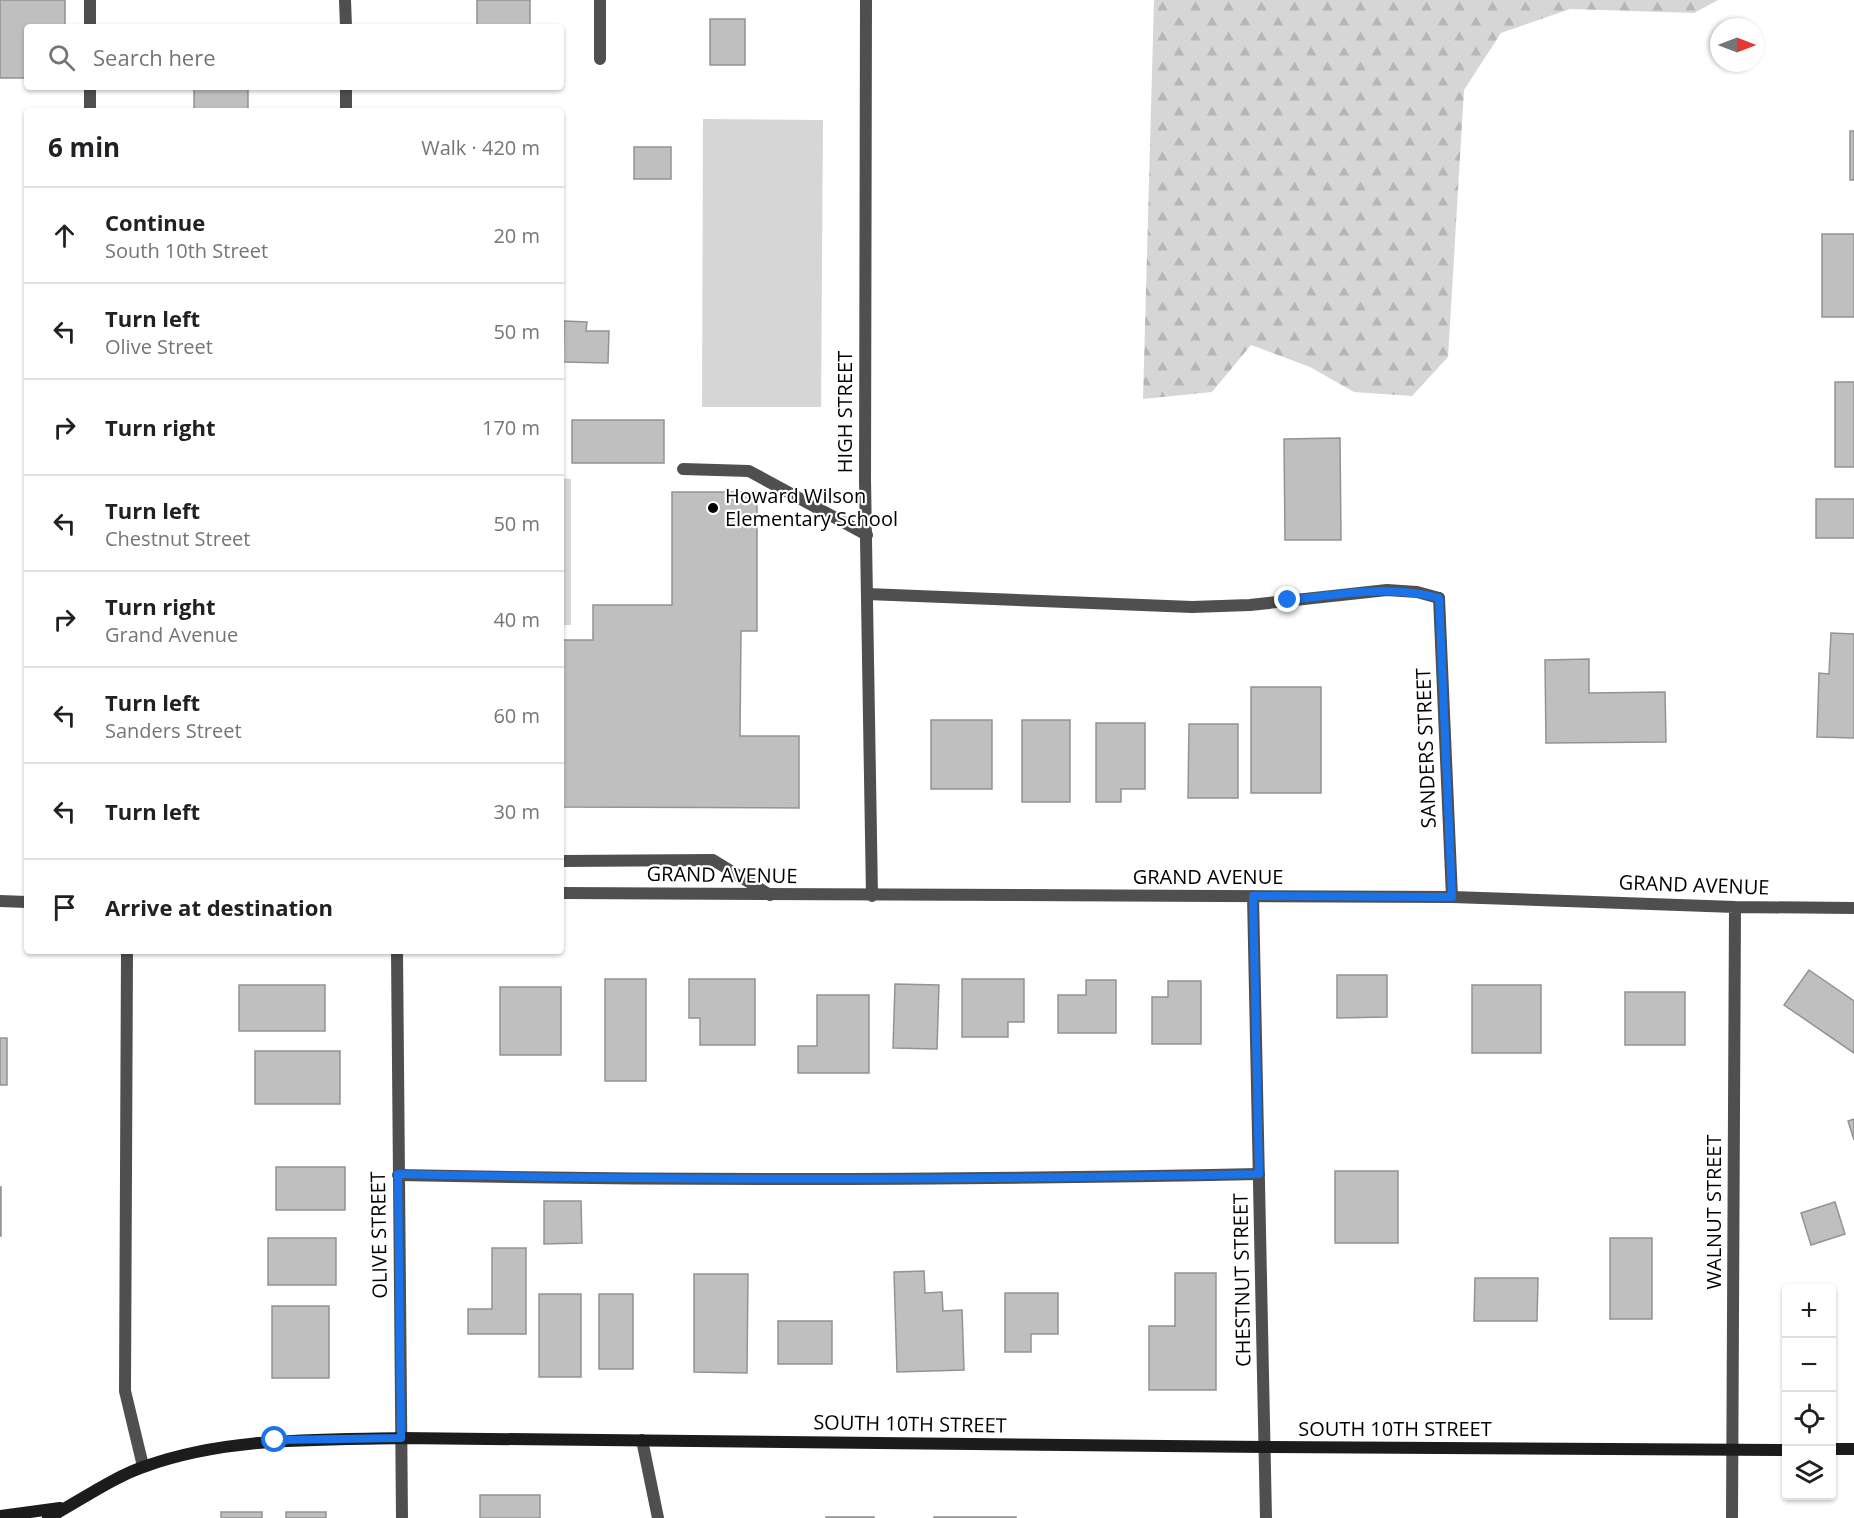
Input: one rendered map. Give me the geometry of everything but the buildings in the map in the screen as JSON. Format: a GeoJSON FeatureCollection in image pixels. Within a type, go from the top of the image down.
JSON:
{"type":"FeatureCollection","features":[{"type":"Feature","properties":{"kind":"street"},"geometry":{"type":"LineString","coordinates":[[90,0],[90,24]]}},
{"type":"Feature","properties":{"kind":"street"},"geometry":{"type":"LineString","coordinates":[[345,0],[346,24]]}},
{"type":"Feature","properties":{"kind":"street"},"geometry":{"type":"LineString","coordinates":[[600,0],[600,59]]}},
{"type":"Feature","properties":{"kind":"street","name":"HIGH STREET"},"geometry":{"type":"LineString","coordinates":[[866,0],[865,480],[872,896]]}},
{"type":"Feature","properties":{"kind":"street"},"geometry":{"type":"LineString","coordinates":[[90,90],[90,108]]}},
{"type":"Feature","properties":{"kind":"street"},"geometry":{"type":"LineString","coordinates":[[346,90],[346,108]]}},
{"type":"Feature","properties":{"kind":"street"},"geometry":{"type":"LineString","coordinates":[[683,469],[749,471],[867,535]]}},
{"type":"Feature","properties":{"kind":"street","name":"SANDERS STREET"},"geometry":{"type":"LineString","coordinates":[[867,594],[1192,607],[1250,604],[1387,590],[1417,592],[1439,598],[1452,897]]}},
{"type":"Feature","properties":{"kind":"street"},"geometry":{"type":"LineString","coordinates":[[564,861],[713,860],[770,896]]}},
{"type":"Feature","properties":{"kind":"street","name":"GRAND AVENUE"},"geometry":{"type":"LineString","coordinates":[[564,893],[770,896],[1452,897],[1735,907],[1854,908]]}},
{"type":"Feature","properties":{"kind":"street","name":"CHESTNUT STREET"},"geometry":{"type":"LineString","coordinates":[[1253,896],[1266,1518]]}},
{"type":"Feature","properties":{"kind":"street"},"geometry":{"type":"LineString","coordinates":[[0,900],[24,902]]}},
{"type":"Feature","properties":{"kind":"street","name":"WALNUT STREET"},"geometry":{"type":"LineString","coordinates":[[1732,1518],[1735,907]]}},
{"type":"Feature","properties":{"kind":"street"},"geometry":{"type":"LineString","coordinates":[[127,954],[125,1391],[143,1466]]}},
{"type":"Feature","properties":{"kind":"street","name":"OLIVE STREET"},"geometry":{"type":"LineString","coordinates":[[397,954],[402,1518]]}},
{"type":"Feature","properties":{"kind":"street"},"geometry":{"type":"LineString","coordinates":[[398,1174],[633,1180],[827,1177],[994,1180],[1259,1174]]}},
{"type":"Feature","properties":{"kind":"street","name":"SOUTH 10TH STREET"},"geometry":{"type":"LineString","coordinates":[[48,1518],[143,1466],[183,1455],[275,1440],[401,1438],[1266,1448],[1782,1450]]}},
{"type":"Feature","properties":{"kind":"street"},"geometry":{"type":"LineString","coordinates":[[642,1440],[658,1518]]}},
{"type":"Feature","properties":{"kind":"street"},"geometry":{"type":"LineString","coordinates":[[1836,1449],[1854,1449]]}},
{"type":"Feature","properties":{"kind":"street"},"geometry":{"type":"LineString","coordinates":[[0,1516],[70,1506]]}},
{"type":"Feature","properties":{"kind":"green space"},"geometry":{"type":"Polygon","coordinates":[[[1154,0],[1718,0],[1694,13],[1570,9],[1501,33],[1464,90],[1448,357],[1412,396],[1354,392],[1310,367],[1251,345],[1212,392],[1143,399],[1154,0]]]}},
{"type":"Feature","properties":{"kind":"green space"},"geometry":{"type":"Polygon","coordinates":[[[703,119],[823,120],[821,407],[702,407],[703,119]]]}},
{"type":"Feature","properties":{"kind":"green space"},"geometry":{"type":"Polygon","coordinates":[[[564,478],[571,479],[571,625],[564,625],[564,478]]]}},
{"type":"Feature","properties":{"kind":"place","name":"Howard Wilson Elementary School"},"geometry":{"type":"Point","coordinates":[713,508]}},
{"type":"Feature","properties":{"kind":"route"},"geometry":{"type":"LineString","coordinates":[[275,1440],[401,1438],[398,1174],[633,1180],[827,1177],[994,1180],[1259,1174],[1253,896],[1452,897],[1439,598],[1417,592],[1387,590],[1288,600]]}}]}
